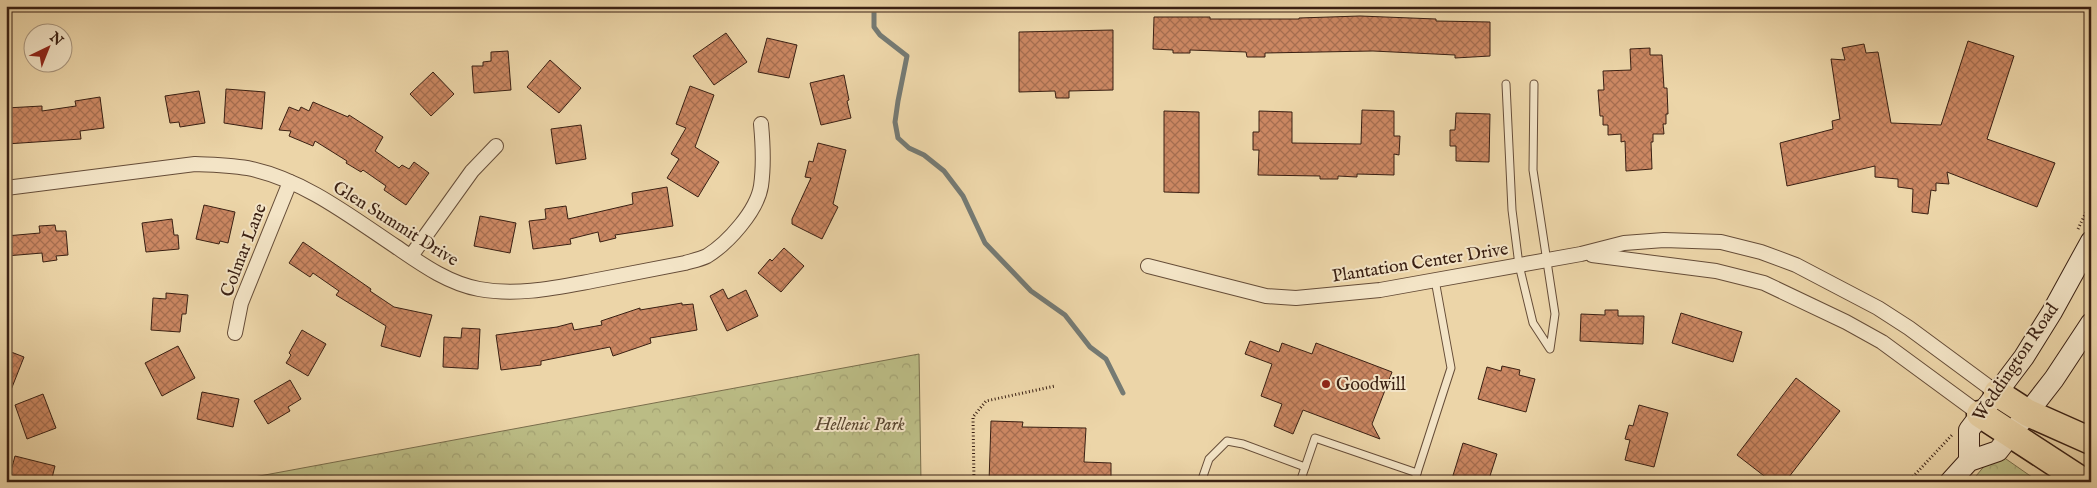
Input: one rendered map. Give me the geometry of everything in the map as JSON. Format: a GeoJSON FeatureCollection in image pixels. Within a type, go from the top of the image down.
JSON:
{"type":"FeatureCollection","features":[{"type":"Feature","properties":{"kind":"highway"},"geometry":{"type":"LineString","coordinates":[[1997,393],[2028,413],[2091,441]]}},
{"type":"Feature","properties":{"kind":"highway"},"geometry":{"type":"LineString","coordinates":[[1974,410],[2084,482]]}},
{"type":"Feature","properties":{"kind":"main road","name":"Weddington Road"},"geometry":{"type":"LineString","coordinates":[[1969,461],[1969,430],[1974,410],[1997,393],[2024,356],[2052,312],[2082,238]]}},
{"type":"Feature","properties":{"kind":"main road","name":"Weddington Road"},"geometry":{"type":"LineString","coordinates":[[1950,482],[1969,461],[1998,451],[2028,413],[2091,323]]}},
{"type":"Feature","properties":{"kind":"street","name":"Glen Summit Drive"},"geometry":{"type":"LineString","coordinates":[[6,188],[195,164],[250,168],[290,182],[329,202],[426,267],[460,283],[476,289],[513,292],[542,290],[685,263],[706,256],[735,232],[754,204],[760,188],[764,154],[761,124]]}},
{"type":"Feature","properties":{"kind":"street"},"geometry":{"type":"LineString","coordinates":[[411,256],[472,171],[496,146]]}},
{"type":"Feature","properties":{"kind":"street","name":"Colmar Lane"},"geometry":{"type":"LineString","coordinates":[[235,333],[241,303],[290,182]]}},
{"type":"Feature","properties":{"kind":"street","name":"Plantation Center Drive"},"geometry":{"type":"LineString","coordinates":[[1148,266],[1266,296],[1296,298],[1380,290],[1581,254],[1624,243],[1664,240],[1721,242],[1761,252],[1796,265],[1878,308],[1909,328],[1997,393]]}},
{"type":"Feature","properties":{"kind":"street","name":"Plantation Center Drive"},"geometry":{"type":"LineString","coordinates":[[1581,254],[1716,271],[1764,283],[1846,322],[1874,338],[1915,365],[1974,410]]}},
{"type":"Feature","properties":{"kind":"lane"},"geometry":{"type":"LineString","coordinates":[[1506,84],[1512,210],[1519,265],[1533,323],[1550,349],[1555,314],[1533,170],[1534,84]]}},
{"type":"Feature","properties":{"kind":"lane"},"geometry":{"type":"LineString","coordinates":[[1414,482],[1452,368],[1435,280]]}},
{"type":"Feature","properties":{"kind":"lane"},"geometry":{"type":"LineString","coordinates":[[1300,482],[1315,438],[1417,474]]}},
{"type":"Feature","properties":{"kind":"lane"},"geometry":{"type":"LineString","coordinates":[[1201,482],[1209,459],[1226,442],[1243,444],[1305,467]]}},
{"type":"Feature","properties":{"kind":"path"},"geometry":{"type":"LineString","coordinates":[[2082,238],[2091,202]]}},
{"type":"Feature","properties":{"kind":"path"},"geometry":{"type":"LineString","coordinates":[[974,482],[973,417],[986,401],[1054,386]]}},
{"type":"Feature","properties":{"kind":"path"},"geometry":{"type":"LineString","coordinates":[[1908,482],[1956,430],[1957,420],[1974,410]]}},
{"type":"Feature","properties":{"kind":"green space","name":"Hellenic Park"},"geometry":{"type":"Polygon","coordinates":[[[919,354],[921,482],[227,482],[919,354]]]}},
{"type":"Feature","properties":{"kind":"green space"},"geometry":{"type":"Polygon","coordinates":[[[1996,452],[2039,482],[1971,482],[1996,452]]]}},
{"type":"Feature","properties":{"kind":"building"},"geometry":{"type":"Polygon","coordinates":[[[1360,16],[1490,22],[1490,56],[1455,58],[1455,55],[1373,51],[1265,53],[1265,57],[1247,57],[1246,52],[1190,50],[1190,53],[1173,53],[1173,50],[1153,49],[1154,17],[1299,19],[1360,16]]]}},
{"type":"Feature","properties":{"kind":"building"},"geometry":{"type":"Polygon","coordinates":[[[1113,30],[1113,90],[1069,91],[1069,98],[1056,98],[1055,91],[1019,92],[1019,32],[1113,30]]]}},
{"type":"Feature","properties":{"kind":"building"},"geometry":{"type":"Polygon","coordinates":[[[726,33],[747,62],[714,85],[693,56],[726,33]]]}},
{"type":"Feature","properties":{"kind":"building"},"geometry":{"type":"Polygon","coordinates":[[[767,38],[797,45],[789,78],[758,72],[767,38]]]}},
{"type":"Feature","properties":{"kind":"building"},"geometry":{"type":"Polygon","coordinates":[[[1968,41],[2014,56],[1987,139],[2055,163],[2037,207],[1947,172],[1949,184],[1936,183],[1936,191],[1931,190],[1928,214],[1912,212],[1913,189],[1898,187],[1898,179],[1875,177],[1875,166],[1787,186],[1780,143],[1833,129],[1832,121],[1840,119],[1831,59],[1845,60],[1842,48],[1864,44],[1866,53],[1878,52],[1891,123],[1941,125],[1968,41]]]}},
{"type":"Feature","properties":{"kind":"building"},"geometry":{"type":"Polygon","coordinates":[[[1650,48],[1650,55],[1662,55],[1664,88],[1667,88],[1668,114],[1666,114],[1666,124],[1663,124],[1664,134],[1653,134],[1653,142],[1651,142],[1652,169],[1626,171],[1625,141],[1621,142],[1621,134],[1608,135],[1608,125],[1603,125],[1603,116],[1600,116],[1598,90],[1604,90],[1603,71],[1631,70],[1630,49],[1650,48]]]}},
{"type":"Feature","properties":{"kind":"building"},"geometry":{"type":"Polygon","coordinates":[[[508,51],[511,90],[474,93],[472,66],[483,66],[483,62],[491,61],[491,52],[508,51]]]}},
{"type":"Feature","properties":{"kind":"building"},"geometry":{"type":"Polygon","coordinates":[[[550,60],[581,88],[559,113],[527,87],[550,60]]]}},
{"type":"Feature","properties":{"kind":"building"},"geometry":{"type":"Polygon","coordinates":[[[433,72],[454,94],[431,116],[410,94],[433,72]]]}},
{"type":"Feature","properties":{"kind":"building"},"geometry":{"type":"Polygon","coordinates":[[[844,75],[851,118],[821,125],[810,83],[844,75]]]}},
{"type":"Feature","properties":{"kind":"building"},"geometry":{"type":"Polygon","coordinates":[[[690,86],[714,95],[695,147],[719,162],[698,197],[667,178],[679,159],[671,154],[686,128],[676,124],[690,86]]]}},
{"type":"Feature","properties":{"kind":"building"},"geometry":{"type":"Polygon","coordinates":[[[226,89],[265,92],[262,129],[224,123],[226,89]]]}},
{"type":"Feature","properties":{"kind":"building"},"geometry":{"type":"Polygon","coordinates":[[[199,91],[205,123],[180,127],[179,122],[170,123],[165,96],[199,91]]]}},
{"type":"Feature","properties":{"kind":"building"},"geometry":{"type":"Polygon","coordinates":[[[100,97],[104,128],[80,131],[81,139],[6,144],[6,108],[42,106],[42,111],[76,106],[75,101],[100,97]]]}},
{"type":"Feature","properties":{"kind":"building"},"geometry":{"type":"Polygon","coordinates":[[[313,102],[348,117],[349,115],[383,137],[375,151],[399,168],[402,165],[409,169],[414,162],[429,173],[406,205],[384,190],[386,186],[363,170],[361,172],[346,163],[347,161],[315,141],[313,146],[289,136],[291,131],[279,130],[289,107],[299,111],[301,107],[309,111],[313,102]]]}},
{"type":"Feature","properties":{"kind":"building"},"geometry":{"type":"Polygon","coordinates":[[[1362,110],[1394,111],[1394,136],[1400,136],[1399,155],[1394,154],[1394,175],[1357,174],[1357,177],[1338,176],[1338,179],[1320,179],[1320,176],[1258,175],[1259,150],[1253,150],[1253,132],[1259,132],[1259,111],[1292,112],[1292,143],[1361,144],[1362,110]]]}},
{"type":"Feature","properties":{"kind":"building"},"geometry":{"type":"Polygon","coordinates":[[[1164,111],[1199,112],[1199,193],[1164,192],[1164,111]]]}},
{"type":"Feature","properties":{"kind":"building"},"geometry":{"type":"Polygon","coordinates":[[[1456,113],[1490,114],[1489,162],[1456,161],[1456,146],[1450,146],[1450,130],[1455,130],[1456,113]]]}},
{"type":"Feature","properties":{"kind":"building"},"geometry":{"type":"Polygon","coordinates":[[[581,125],[586,159],[556,164],[551,129],[581,125]]]}},
{"type":"Feature","properties":{"kind":"building"},"geometry":{"type":"Polygon","coordinates":[[[818,143],[846,150],[833,204],[838,207],[822,239],[792,224],[792,219],[811,178],[805,177],[809,161],[813,162],[818,143]]]}},
{"type":"Feature","properties":{"kind":"building"},"geometry":{"type":"Polygon","coordinates":[[[667,187],[673,226],[615,235],[616,238],[600,242],[598,232],[570,239],[571,244],[533,249],[529,221],[546,219],[545,209],[566,206],[568,219],[633,204],[632,193],[667,187]]]}},
{"type":"Feature","properties":{"kind":"building"},"geometry":{"type":"Polygon","coordinates":[[[204,205],[235,212],[228,243],[220,241],[219,244],[196,239],[204,205]]]}},
{"type":"Feature","properties":{"kind":"building"},"geometry":{"type":"Polygon","coordinates":[[[480,216],[516,223],[510,253],[474,246],[480,216]]]}},
{"type":"Feature","properties":{"kind":"building"},"geometry":{"type":"Polygon","coordinates":[[[172,219],[174,235],[178,235],[179,249],[146,252],[142,223],[172,219]]]}},
{"type":"Feature","properties":{"kind":"building"},"geometry":{"type":"Polygon","coordinates":[[[55,225],[56,231],[66,231],[68,255],[56,256],[57,260],[43,262],[42,253],[6,256],[6,236],[40,233],[39,226],[55,225]]]}},
{"type":"Feature","properties":{"kind":"building"},"geometry":{"type":"Polygon","coordinates":[[[303,242],[394,307],[432,315],[420,357],[381,346],[386,326],[336,295],[339,291],[313,273],[310,277],[289,263],[303,242]]]}},
{"type":"Feature","properties":{"kind":"building"},"geometry":{"type":"Polygon","coordinates":[[[784,248],[804,266],[781,292],[758,273],[770,259],[772,261],[784,248]]]}},
{"type":"Feature","properties":{"kind":"building"},"geometry":{"type":"Polygon","coordinates":[[[723,289],[728,299],[746,290],[758,316],[727,331],[710,296],[723,289]]]}},
{"type":"Feature","properties":{"kind":"building"},"geometry":{"type":"Polygon","coordinates":[[[166,293],[188,295],[186,314],[182,314],[180,332],[151,330],[153,298],[166,299],[166,293]]]}},
{"type":"Feature","properties":{"kind":"building"},"geometry":{"type":"Polygon","coordinates":[[[682,303],[682,305],[693,304],[697,330],[650,338],[651,343],[613,356],[610,347],[541,361],[541,365],[501,370],[496,335],[557,327],[572,323],[574,330],[602,325],[601,321],[640,308],[640,310],[682,303]]]}},
{"type":"Feature","properties":{"kind":"building"},"geometry":{"type":"Polygon","coordinates":[[[1605,310],[1618,310],[1618,316],[1644,316],[1643,344],[1580,341],[1581,314],[1605,315],[1605,310]]]}},
{"type":"Feature","properties":{"kind":"building"},"geometry":{"type":"Polygon","coordinates":[[[1681,313],[1742,332],[1733,362],[1672,343],[1681,313]]]}},
{"type":"Feature","properties":{"kind":"building"},"geometry":{"type":"Polygon","coordinates":[[[462,328],[480,329],[478,369],[443,367],[444,337],[461,338],[462,328]]]}},
{"type":"Feature","properties":{"kind":"building"},"geometry":{"type":"Polygon","coordinates":[[[302,330],[326,344],[308,376],[286,363],[291,355],[289,353],[302,330]]]}},
{"type":"Feature","properties":{"kind":"building","name":"Goodwill"},"geometry":{"type":"Polygon","coordinates":[[[1250,341],[1279,352],[1282,343],[1312,354],[1316,343],[1392,372],[1372,424],[1380,439],[1303,410],[1293,434],[1274,426],[1282,404],[1261,396],[1272,364],[1245,354],[1250,341]]]}},
{"type":"Feature","properties":{"kind":"building"},"geometry":{"type":"Polygon","coordinates":[[[178,346],[195,378],[162,396],[145,363],[178,346]]]}},
{"type":"Feature","properties":{"kind":"building"},"geometry":{"type":"Polygon","coordinates":[[[6,350],[24,357],[7,400],[6,400],[6,350]]]}},
{"type":"Feature","properties":{"kind":"building"},"geometry":{"type":"Polygon","coordinates":[[[1502,366],[1520,370],[1519,375],[1535,379],[1526,412],[1478,399],[1487,367],[1501,371],[1502,366]]]}},
{"type":"Feature","properties":{"kind":"building"},"geometry":{"type":"Polygon","coordinates":[[[1796,378],[1840,411],[1785,482],[1772,482],[1737,455],[1796,378]]]}},
{"type":"Feature","properties":{"kind":"building"},"geometry":{"type":"Polygon","coordinates":[[[290,380],[301,399],[288,407],[290,411],[268,424],[254,401],[290,380]]]}},
{"type":"Feature","properties":{"kind":"building"},"geometry":{"type":"Polygon","coordinates":[[[202,392],[239,399],[233,427],[197,419],[202,392]]]}},
{"type":"Feature","properties":{"kind":"building"},"geometry":{"type":"Polygon","coordinates":[[[43,394],[56,428],[27,439],[15,405],[43,394]]]}},
{"type":"Feature","properties":{"kind":"building"},"geometry":{"type":"Polygon","coordinates":[[[1639,405],[1668,413],[1654,467],[1625,460],[1630,440],[1625,439],[1629,425],[1633,426],[1639,405]]]}},
{"type":"Feature","properties":{"kind":"building"},"geometry":{"type":"Polygon","coordinates":[[[991,421],[1023,422],[1022,427],[1086,428],[1084,462],[1111,463],[1111,482],[989,482],[991,421]]]}},
{"type":"Feature","properties":{"kind":"building"},"geometry":{"type":"Polygon","coordinates":[[[1463,443],[1497,454],[1488,482],[1451,482],[1463,443]]]}},
{"type":"Feature","properties":{"kind":"building"},"geometry":{"type":"Polygon","coordinates":[[[15,456],[55,466],[51,482],[8,482],[15,456]]]}},
{"type":"Feature","properties":{"kind":"waterway"},"geometry":{"type":"LineString","coordinates":[[874,6],[874,27],[880,35],[907,56],[895,122],[898,138],[909,148],[924,155],[944,171],[963,196],[985,243],[1031,291],[1065,315],[1090,347],[1106,359],[1123,393]]}},
{"type":"Feature","properties":{"kind":"place","name":"Goodwill"},"geometry":{"type":"Point","coordinates":[1326,384]}}]}
